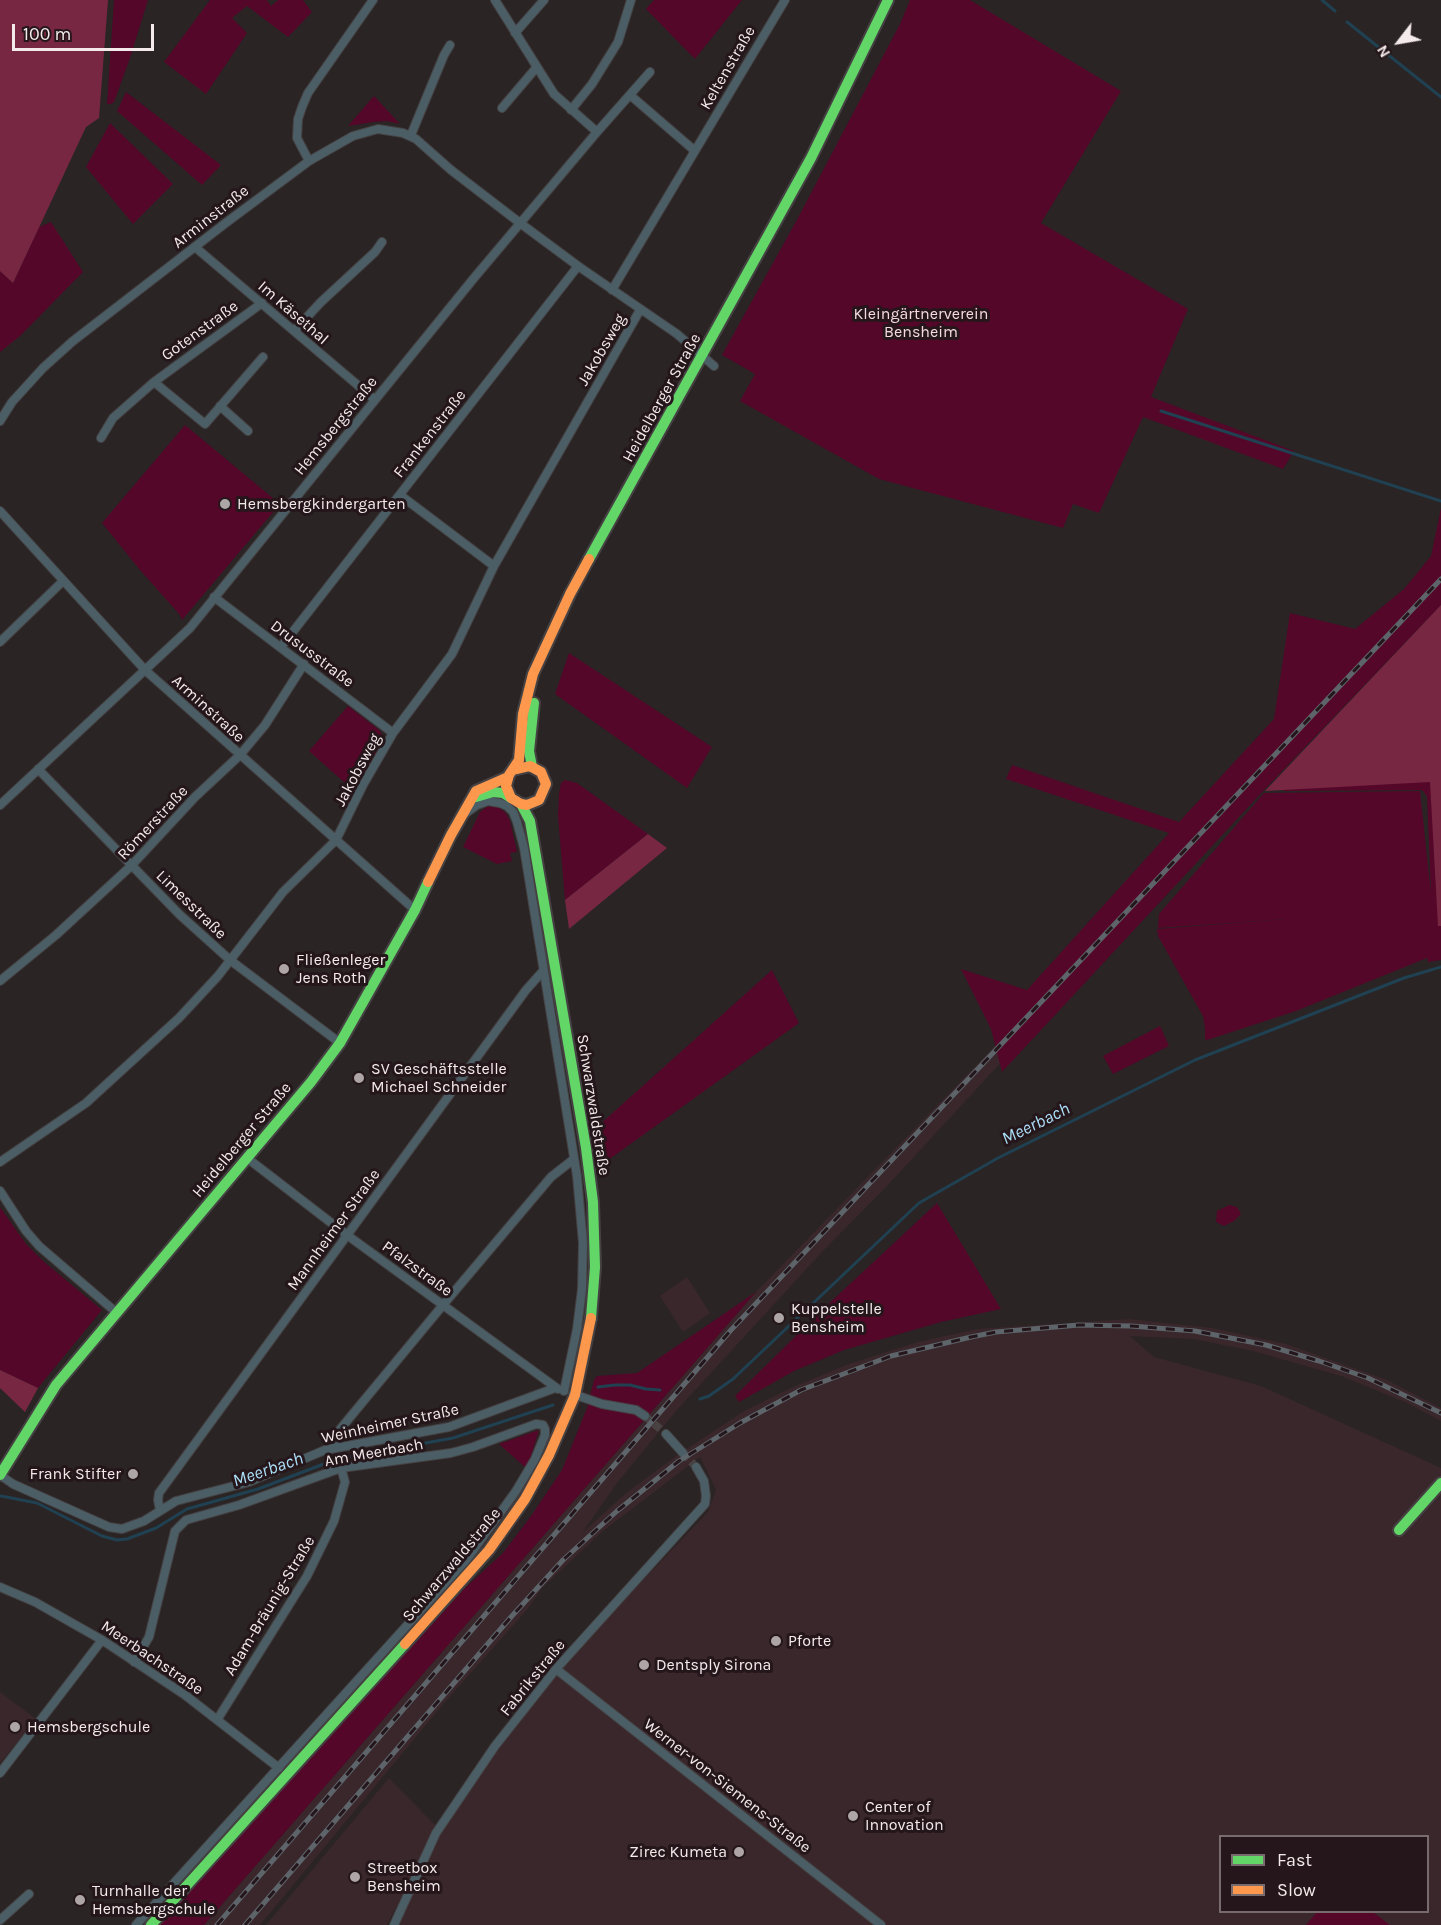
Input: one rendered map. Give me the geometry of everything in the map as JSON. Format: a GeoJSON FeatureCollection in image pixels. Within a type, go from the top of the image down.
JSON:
{"type":"FeatureCollection","features":[{"type":"Feature","properties":{"kind":"main road","name":"Heidelberger Straße"},"geometry":{"type":"LineString","coordinates":[[511,798],[506,786],[519,760],[523,714],[528,690],[533,674],[570,594],[811,159],[888,0]]}},
{"type":"Feature","properties":{"kind":"main road","name":"Heidelberger Straße"},"geometry":{"type":"LineString","coordinates":[[532,767],[529,751],[531,716],[543,653]]}},
{"type":"Feature","properties":{"kind":"main road","name":"Heidelberger Straße"},"geometry":{"type":"LineString","coordinates":[[0,1475],[56,1385],[311,1082],[340,1042],[415,910],[461,816],[476,791],[524,766],[532,767],[541,772],[546,784],[543,796],[533,804]]}},
{"type":"Feature","properties":{"kind":"main road"},"geometry":{"type":"LineString","coordinates":[[470,800],[493,792],[503,793],[521,804],[533,804]]}},
{"type":"Feature","properties":{"kind":"main road","name":"Schwarzwaldstraße"},"geometry":{"type":"LineString","coordinates":[[151,1925],[489,1550],[525,1499],[549,1455],[570,1393],[592,1311],[595,1257],[593,1202],[586,1148],[530,821],[521,804]]}},
{"type":"Feature","properties":{"kind":"main road","name":"Schwarzwaldstraße"},"geometry":{"type":"LineString","coordinates":[[530,821],[533,804]]}},
{"type":"Feature","properties":{"kind":"main road"},"geometry":{"type":"LineString","coordinates":[[1399,1530],[1441,1483]]}},
{"type":"Feature","properties":{"kind":"street"},"geometry":{"type":"LineString","coordinates":[[309,161],[297,138],[298,119],[302,107],[308,93],[373,0]]}},
{"type":"Feature","properties":{"kind":"street"},"geometry":{"type":"LineString","coordinates":[[495,0],[554,94],[597,132]]}},
{"type":"Feature","properties":{"kind":"street"},"geometry":{"type":"LineString","coordinates":[[515,33],[544,0]]}},
{"type":"Feature","properties":{"kind":"street"},"geometry":{"type":"LineString","coordinates":[[571,110],[592,84],[618,42],[631,0]]}},
{"type":"Feature","properties":{"kind":"street","name":"Keltenstraße"},"geometry":{"type":"LineString","coordinates":[[612,290],[784,0]]}},
{"type":"Feature","properties":{"kind":"street"},"geometry":{"type":"LineString","coordinates":[[450,45],[411,135],[451,170],[520,223],[677,334],[714,366]]}},
{"type":"Feature","properties":{"kind":"street"},"geometry":{"type":"LineString","coordinates":[[502,108],[536,68]]}},
{"type":"Feature","properties":{"kind":"street","name":"Hemsbergstraße"},"geometry":{"type":"LineString","coordinates":[[0,805],[190,627],[374,399],[520,223],[650,72]]}},
{"type":"Feature","properties":{"kind":"street"},"geometry":{"type":"LineString","coordinates":[[630,95],[695,151]]}},
{"type":"Feature","properties":{"kind":"street","name":"Arminstraße"},"geometry":{"type":"LineString","coordinates":[[0,422],[12,402],[43,368],[73,341],[309,161],[365,132],[378,129],[411,135]]}},
{"type":"Feature","properties":{"kind":"street"},"geometry":{"type":"LineString","coordinates":[[294,331],[321,302],[375,252],[382,242]]}},
{"type":"Feature","properties":{"kind":"street","name":"Im Käsethal"},"geometry":{"type":"LineString","coordinates":[[195,247],[374,399]]}},
{"type":"Feature","properties":{"kind":"street","name":"Frankenstraße"},"geometry":{"type":"LineString","coordinates":[[281,647],[578,266]]}},
{"type":"Feature","properties":{"kind":"street","name":"Gotenstraße"},"geometry":{"type":"LineString","coordinates":[[101,438],[113,418],[154,382],[262,303]]}},
{"type":"Feature","properties":{"kind":"street","name":"Jakobsweg"},"geometry":{"type":"LineString","coordinates":[[0,1162],[86,1103],[179,1018],[206,990],[283,892],[336,840],[363,785],[393,733],[452,654],[494,566],[640,310]]}},
{"type":"Feature","properties":{"kind":"street","name":"Gotenstraße"},"geometry":{"type":"LineString","coordinates":[[154,382],[205,424],[263,357]]}},
{"type":"Feature","properties":{"kind":"street"},"geometry":{"type":"LineString","coordinates":[[220,406],[249,431]]}},
{"type":"Feature","properties":{"kind":"street"},"geometry":{"type":"LineString","coordinates":[[399,495],[494,566]]}},
{"type":"Feature","properties":{"kind":"street","name":"Arminstraße"},"geometry":{"type":"LineString","coordinates":[[0,511],[145,670],[415,910]]}},
{"type":"Feature","properties":{"kind":"street"},"geometry":{"type":"LineString","coordinates":[[0,642],[63,581]]}},
{"type":"Feature","properties":{"kind":"street","name":"Drususstraße"},"geometry":{"type":"LineString","coordinates":[[214,597],[393,733]]}},
{"type":"Feature","properties":{"kind":"street","name":"Römerstraße"},"geometry":{"type":"LineString","coordinates":[[0,981],[56,935],[131,866],[195,797],[240,754],[270,718],[304,664]]}},
{"type":"Feature","properties":{"kind":"street","name":"Limesstraße"},"geometry":{"type":"LineString","coordinates":[[38,770],[131,866],[230,960],[340,1042]]}},
{"type":"Feature","properties":{"kind":"street","name":"Schwarzwaldstraße"},"geometry":{"type":"LineString","coordinates":[[461,816],[477,805],[488,801],[500,802],[513,812],[524,848],[574,1159],[584,1243],[582,1289],[570,1393]]}},
{"type":"Feature","properties":{"kind":"street","name":"Mannheimer Straße"},"geometry":{"type":"LineString","coordinates":[[160,1510],[159,1493],[526,990],[543,970]]}},
{"type":"Feature","properties":{"kind":"street","name":"Pfalzstraße"},"geometry":{"type":"LineString","coordinates":[[247,1158],[347,1235],[555,1388],[570,1393]]}},
{"type":"Feature","properties":{"kind":"street"},"geometry":{"type":"LineString","coordinates":[[336,1447],[334,1440],[337,1433],[552,1177],[574,1159]]}},
{"type":"Feature","properties":{"kind":"street"},"geometry":{"type":"LineString","coordinates":[[0,1191],[26,1231],[39,1246],[117,1313]]}},
{"type":"Feature","properties":{"kind":"street","name":"Weinheimer Straße"},"geometry":{"type":"LineString","coordinates":[[0,1475],[13,1484],[109,1527],[122,1529],[134,1526],[176,1501],[249,1482],[336,1447],[449,1427],[555,1388]]}},
{"type":"Feature","properties":{"kind":"street"},"geometry":{"type":"LineString","coordinates":[[570,1393],[602,1404],[636,1410],[645,1416]]}},
{"type":"Feature","properties":{"kind":"street","name":"Am Meerbach"},"geometry":{"type":"LineString","coordinates":[[134,1662],[149,1637],[175,1531],[186,1520],[239,1505],[341,1468],[451,1453],[536,1424],[543,1425]]}},
{"type":"Feature","properties":{"kind":"street","name":"Schwarzwaldstraße"},"geometry":{"type":"LineString","coordinates":[[136,1925],[467,1559],[516,1491],[535,1459],[545,1435],[543,1425]]}},
{"type":"Feature","properties":{"kind":"street"},"geometry":{"type":"LineString","coordinates":[[666,1434],[683,1453]]}},
{"type":"Feature","properties":{"kind":"street","name":"Fabrikstraße"},"geometry":{"type":"LineString","coordinates":[[394,1925],[436,1833],[495,1746],[556,1669],[705,1504],[704,1481],[696,1467]]}},
{"type":"Feature","properties":{"kind":"street","name":"Adam-Bräunig-Straße"},"geometry":{"type":"LineString","coordinates":[[217,1720],[307,1576],[334,1521],[345,1482],[341,1468]]}},
{"type":"Feature","properties":{"kind":"street","name":"Meerbachstraße"},"geometry":{"type":"LineString","coordinates":[[0,1587],[35,1602],[102,1640],[184,1695],[279,1768]]}},
{"type":"Feature","properties":{"kind":"street"},"geometry":{"type":"LineString","coordinates":[[0,1773],[102,1640]]}},
{"type":"Feature","properties":{"kind":"street","name":"Werner-von-Siemens-Straße"},"geometry":{"type":"LineString","coordinates":[[556,1669],[881,1925]]}},
{"type":"Feature","properties":{"kind":"street"},"geometry":{"type":"LineString","coordinates":[[0,1920],[29,1894]]}},
{"type":"Feature","properties":{"kind":"shaded area"},"geometry":{"type":"Polygon","coordinates":[[[0,0],[108,0],[99,118],[86,127],[13,283],[0,271],[0,0]]]}},
{"type":"Feature","properties":{"kind":"shaded area"},"geometry":{"type":"Polygon","coordinates":[[[1441,605],[1441,926],[1438,926],[1430,782],[1265,791],[1441,605]]]}},
{"type":"Feature","properties":{"kind":"shaded area"},"geometry":{"type":"Polygon","coordinates":[[[648,834],[667,848],[569,929],[565,900],[648,834]]]}},
{"type":"Feature","properties":{"kind":"shaded area","name":"Dentsply Sirona"},"geometry":{"type":"Polygon","coordinates":[[[1062,972],[1054,1005],[676,1411],[617,1483],[582,1533],[625,1494],[676,1456],[744,1411],[793,1387],[849,1364],[918,1342],[977,1329],[1129,1319],[1212,1328],[1286,1344],[1387,1380],[1441,1408],[1441,1421],[1407,1403],[1344,1377],[1253,1351],[1194,1339],[1130,1336],[1154,1357],[1261,1386],[1441,1468],[1441,1925],[392,1925],[440,1834],[496,1746],[559,1668],[708,1512],[716,1490],[700,1457],[603,1531],[543,1587],[526,1611],[444,1703],[260,1925],[204,1925],[756,1292],[995,1046],[1062,972]]]}},
{"type":"Feature","properties":{"kind":"shaded area"},"geometry":{"type":"Polygon","coordinates":[[[687,1277],[710,1313],[683,1332],[660,1296],[687,1277]]]}},
{"type":"Feature","properties":{"kind":"shaded area"},"geometry":{"type":"Polygon","coordinates":[[[0,1370],[38,1388],[25,1412],[0,1388],[0,1370]]]}},
{"type":"Feature","properties":{"kind":"shaded area","name":"Hemsbergschule"},"geometry":{"type":"Polygon","coordinates":[[[0,1692],[36,1719],[0,1763],[0,1692]]]}},
{"type":"Feature","properties":{"kind":"shaded area"},"geometry":{"type":"Polygon","coordinates":[[[389,1778],[437,1827],[387,1925],[266,1925],[389,1778]]]}},
{"type":"Feature","properties":{"kind":"green space"},"geometry":{"type":"Polygon","coordinates":[[[114,0],[148,0],[114,102],[107,104],[114,0]]]}},
{"type":"Feature","properties":{"kind":"green space"},"geometry":{"type":"Polygon","coordinates":[[[210,0],[267,0],[271,6],[278,0],[303,0],[312,12],[288,37],[247,6],[232,18],[247,33],[206,94],[164,62],[210,0]]]}},
{"type":"Feature","properties":{"kind":"green space"},"geometry":{"type":"Polygon","coordinates":[[[654,0],[742,0],[695,59],[646,9],[654,0]]]}},
{"type":"Feature","properties":{"kind":"green space","name":"Kleingärtnerverein Bensheim"},"geometry":{"type":"Polygon","coordinates":[[[910,0],[970,0],[1121,91],[1041,223],[1188,309],[1151,397],[1294,451],[1283,469],[1143,417],[1099,513],[1073,504],[1063,528],[879,479],[740,401],[755,374],[722,355],[799,216],[900,24],[910,0]]]}},
{"type":"Feature","properties":{"kind":"green space"},"geometry":{"type":"Polygon","coordinates":[[[126,92],[221,165],[202,185],[117,111],[126,92]]]}},
{"type":"Feature","properties":{"kind":"green space"},"geometry":{"type":"Polygon","coordinates":[[[374,96],[400,124],[387,121],[348,126],[374,96]]]}},
{"type":"Feature","properties":{"kind":"green space"},"geometry":{"type":"Polygon","coordinates":[[[110,123],[173,184],[133,224],[86,167],[110,123]]]}},
{"type":"Feature","properties":{"kind":"green space"},"geometry":{"type":"Polygon","coordinates":[[[51,222],[83,272],[20,336],[0,352],[0,271],[13,283],[39,227],[51,222]]]}},
{"type":"Feature","properties":{"kind":"green space"},"geometry":{"type":"Polygon","coordinates":[[[185,425],[280,504],[182,620],[102,523],[185,425]]]}},
{"type":"Feature","properties":{"kind":"green space"},"geometry":{"type":"Polygon","coordinates":[[[1441,508],[1441,605],[1266,788],[1002,1072],[991,1029],[961,969],[1027,990],[1169,833],[1006,779],[1012,765],[1179,822],[1274,719],[1290,613],[1355,629],[1404,589],[1431,556],[1441,508]]]}},
{"type":"Feature","properties":{"kind":"green space"},"geometry":{"type":"Polygon","coordinates":[[[1441,607],[1441,960],[1428,962],[1427,958],[1296,1011],[1205,1039],[1203,1016],[1158,936],[1157,929],[1286,919],[1158,928],[1159,914],[1264,793],[1420,791],[1431,894],[1427,796],[1422,790],[1284,791],[1281,786],[1441,607]]]}},
{"type":"Feature","properties":{"kind":"green space"},"geometry":{"type":"Polygon","coordinates":[[[569,653],[712,747],[687,788],[555,694],[569,653]]]}},
{"type":"Feature","properties":{"kind":"green space"},"geometry":{"type":"Polygon","coordinates":[[[348,706],[379,730],[383,736],[354,791],[309,751],[348,706]]]}},
{"type":"Feature","properties":{"kind":"green space"},"geometry":{"type":"Polygon","coordinates":[[[565,780],[577,783],[648,834],[565,900],[558,816],[561,783],[565,780]]]}},
{"type":"Feature","properties":{"kind":"green space"},"geometry":{"type":"Polygon","coordinates":[[[488,806],[498,807],[506,813],[510,821],[517,852],[510,853],[512,861],[497,864],[463,847],[480,812],[488,806]]]}},
{"type":"Feature","properties":{"kind":"green space"},"geometry":{"type":"Polygon","coordinates":[[[772,970],[799,1023],[604,1163],[597,1127],[772,970]]]}},
{"type":"Feature","properties":{"kind":"green space"},"geometry":{"type":"Polygon","coordinates":[[[1160,1026],[1169,1046],[1113,1074],[1103,1056],[1160,1026]]]}},
{"type":"Feature","properties":{"kind":"green space"},"geometry":{"type":"Polygon","coordinates":[[[937,1203],[1001,1309],[941,1322],[844,1350],[794,1371],[739,1402],[735,1396],[822,1310],[937,1203]]]}},
{"type":"Feature","properties":{"kind":"green space"},"geometry":{"type":"Polygon","coordinates":[[[1229,1205],[1237,1207],[1241,1214],[1224,1226],[1216,1222],[1217,1211],[1229,1205]]]}},
{"type":"Feature","properties":{"kind":"green space"},"geometry":{"type":"Polygon","coordinates":[[[0,1207],[26,1244],[102,1310],[38,1388],[0,1370],[0,1207]]]}},
{"type":"Feature","properties":{"kind":"green space"},"geometry":{"type":"Polygon","coordinates":[[[756,1292],[204,1925],[159,1925],[465,1588],[503,1553],[562,1470],[597,1376],[637,1373],[756,1292]]]}},
{"type":"Feature","properties":{"kind":"green space"},"geometry":{"type":"Polygon","coordinates":[[[539,1430],[527,1469],[499,1444],[539,1430]]]}},
{"type":"Feature","properties":{"kind":"green space"},"geometry":{"type":"Polygon","coordinates":[[[1316,1913],[1374,1913],[1390,1925],[1306,1925],[1316,1913]]]}},
{"type":"Feature","properties":{"kind":"waterway"},"geometry":{"type":"LineString","coordinates":[[1322,0],[1335,11]]}},
{"type":"Feature","properties":{"kind":"waterway"},"geometry":{"type":"LineString","coordinates":[[1347,22],[1441,97]]}},
{"type":"Feature","properties":{"kind":"waterway"},"geometry":{"type":"LineString","coordinates":[[1161,411],[1441,501]]}},
{"type":"Feature","properties":{"kind":"waterway","name":"Meerbach"},"geometry":{"type":"LineString","coordinates":[[700,1399],[709,1396],[733,1379],[919,1203],[998,1158],[1195,1060],[1404,978],[1441,967]]}},
{"type":"Feature","properties":{"kind":"waterway","name":"Meerbach"},"geometry":{"type":"LineString","coordinates":[[598,1387],[630,1385],[660,1390]]}},
{"type":"Feature","properties":{"kind":"waterway","name":"Meerbach"},"geometry":{"type":"LineString","coordinates":[[1,1496],[37,1503],[102,1536],[117,1540],[127,1539],[156,1528],[187,1509],[258,1489],[337,1459],[453,1438],[553,1405]]}},
{"type":"Feature","properties":{"kind":"tunnel"},"geometry":{"type":"LineString","coordinates":[[645,1416],[666,1434]]}},
{"type":"Feature","properties":{"kind":"tunnel"},"geometry":{"type":"LineString","coordinates":[[683,1453],[696,1467]]}},
{"type":"Feature","properties":{"kind":"railway"},"geometry":{"type":"LineString","coordinates":[[217,1925],[731,1330],[1441,579]]}},
{"type":"Feature","properties":{"kind":"railway"},"geometry":{"type":"LineString","coordinates":[[245,1925],[563,1560],[617,1511],[679,1461],[740,1423],[801,1390],[891,1356],[996,1332],[1079,1325],[1131,1326],[1195,1331],[1266,1345],[1368,1378],[1441,1413]]}},
{"type":"Feature","properties":{"kind":"traffic: fast"},"geometry":{"type":"LineString","coordinates":[[589,559],[811,158],[888,0]]}},
{"type":"Feature","properties":{"kind":"traffic: fast"},"geometry":{"type":"LineString","coordinates":[[532,767],[529,751],[534,703]]}},
{"type":"Feature","properties":{"kind":"traffic: fast"},"geometry":{"type":"LineString","coordinates":[[476,797],[493,792],[503,793],[511,798]]}},
{"type":"Feature","properties":{"kind":"traffic: fast"},"geometry":{"type":"LineString","coordinates":[[521,804],[530,821],[586,1148],[593,1202],[595,1267],[591,1318]]}},
{"type":"Feature","properties":{"kind":"traffic: fast"},"geometry":{"type":"LineString","coordinates":[[0,1475],[56,1385],[311,1082],[340,1043],[415,910],[428,882]]}},
{"type":"Feature","properties":{"kind":"traffic: fast"},"geometry":{"type":"LineString","coordinates":[[1399,1530],[1441,1483]]}},
{"type":"Feature","properties":{"kind":"traffic: fast"},"geometry":{"type":"LineString","coordinates":[[151,1925],[405,1644]]}},
{"type":"Feature","properties":{"kind":"traffic: slow"},"geometry":{"type":"LineString","coordinates":[[513,770],[530,766],[541,772],[546,784],[539,800],[527,805],[521,804],[511,798],[506,786],[509,775],[519,760],[523,714],[533,674],[589,559]]}},
{"type":"Feature","properties":{"kind":"traffic: slow"},"geometry":{"type":"LineString","coordinates":[[428,882],[476,791],[508,777]]}},
{"type":"Feature","properties":{"kind":"traffic: slow"},"geometry":{"type":"LineString","coordinates":[[405,1644],[489,1550],[525,1499],[549,1455],[575,1395],[591,1318]]}},
{"type":"Feature","properties":{"kind":"place","name":"Hemsbergkindergarten"},"geometry":{"type":"Point","coordinates":[225,504]}},
{"type":"Feature","properties":{"kind":"place","name":"Fließenleger Jens Roth"},"geometry":{"type":"Point","coordinates":[284,969]}},
{"type":"Feature","properties":{"kind":"place","name":"SV Geschäftsstelle Michael Schneider"},"geometry":{"type":"Point","coordinates":[359,1078]}},
{"type":"Feature","properties":{"kind":"place","name":"Kuppelstelle Bensheim"},"geometry":{"type":"Point","coordinates":[779,1318]}},
{"type":"Feature","properties":{"kind":"place","name":"Frank Stifter"},"geometry":{"type":"Point","coordinates":[133,1474]}},
{"type":"Feature","properties":{"kind":"place","name":"Pforte"},"geometry":{"type":"Point","coordinates":[776,1641]}},
{"type":"Feature","properties":{"kind":"place","name":"Dentsply Sirona"},"geometry":{"type":"Point","coordinates":[644,1665]}},
{"type":"Feature","properties":{"kind":"place","name":"Hemsbergschule"},"geometry":{"type":"Point","coordinates":[15,1727]}},
{"type":"Feature","properties":{"kind":"place","name":"Center of Innovation"},"geometry":{"type":"Point","coordinates":[853,1816]}},
{"type":"Feature","properties":{"kind":"place","name":"Zirec Kumeta"},"geometry":{"type":"Point","coordinates":[739,1852]}},
{"type":"Feature","properties":{"kind":"place","name":"Streetbox Bensheim"},"geometry":{"type":"Point","coordinates":[355,1877]}},
{"type":"Feature","properties":{"kind":"place","name":"Turnhalle der Hemsbergschule"},"geometry":{"type":"Point","coordinates":[80,1900]}}]}
